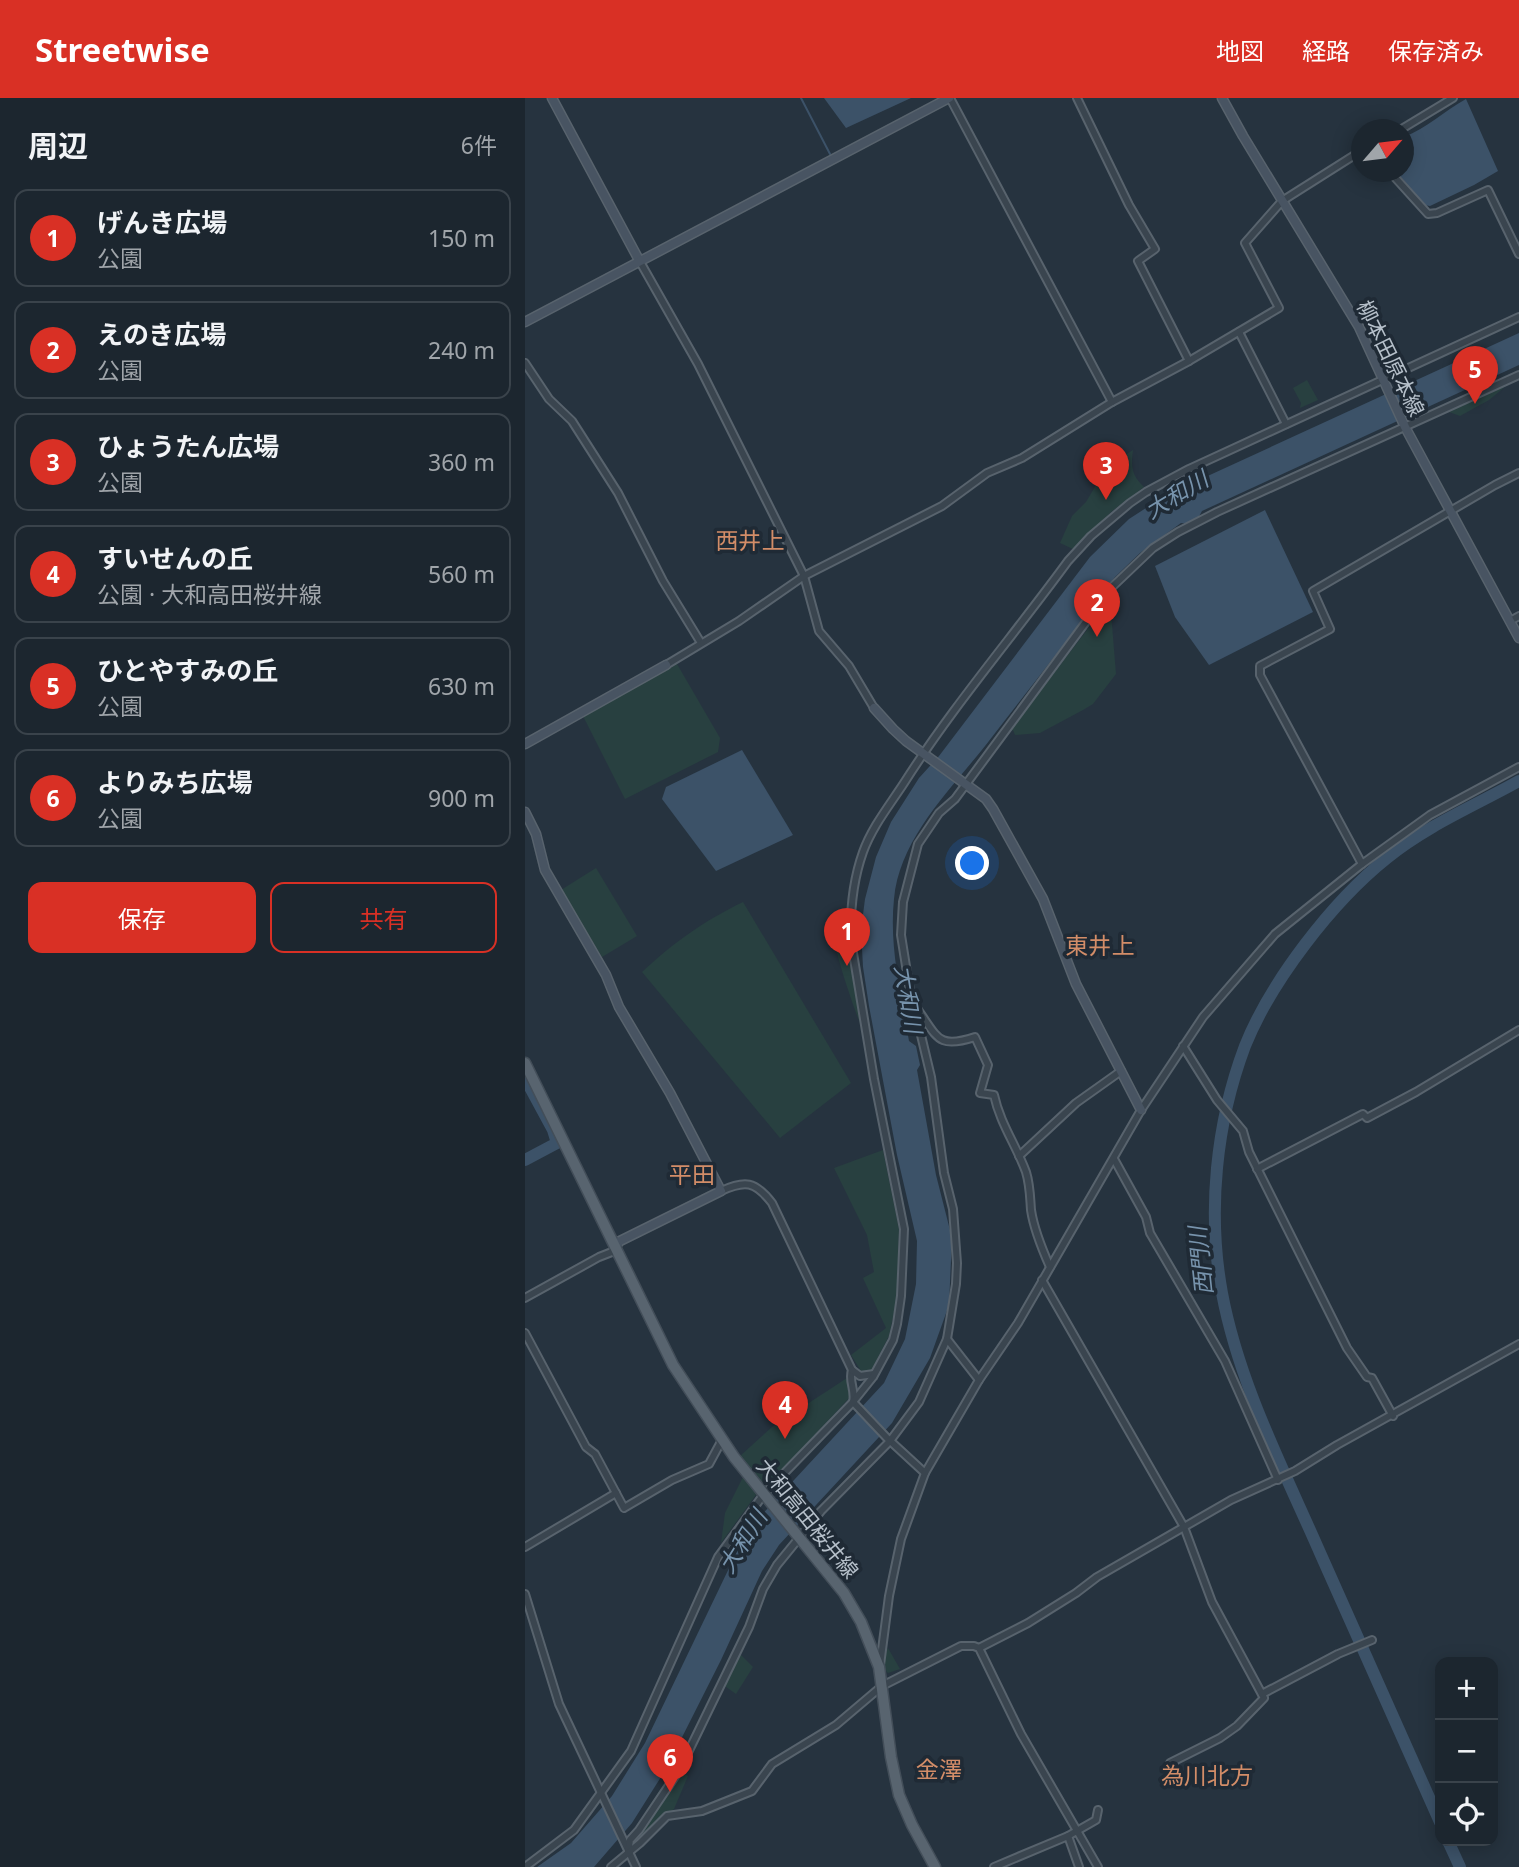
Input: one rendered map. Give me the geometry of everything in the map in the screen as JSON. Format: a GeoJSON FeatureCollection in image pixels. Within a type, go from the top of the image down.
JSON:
{"type":"FeatureCollection","features":[{"type":"Feature","properties":{"kind":"main road","name":"大和高田桜井線"},"geometry":{"type":"LineString","coordinates":[[525,1063],[673,1365],[722,1440],[844,1593],[861,1622],[879,1667],[899,1795],[935,1867]]}},
{"type":"Feature","properties":{"kind":"street"},"geometry":{"type":"LineString","coordinates":[[552,98],[698,364],[804,576],[819,631],[849,666],[874,708],[893,729],[986,799],[993,809],[1043,899],[1058,932],[1070,970],[1141,1110]]}},
{"type":"Feature","properties":{"kind":"street"},"geometry":{"type":"LineString","coordinates":[[525,322],[949,98],[1112,402]]}},
{"type":"Feature","properties":{"kind":"street"},"geometry":{"type":"LineString","coordinates":[[1077,98],[1129,205],[1155,249],[1137,261],[1189,361]]}},
{"type":"Feature","properties":{"kind":"street","name":"柳本田原本線"},"geometry":{"type":"LineString","coordinates":[[1222,98],[1359,327],[1405,426],[1519,638]]}},
{"type":"Feature","properties":{"kind":"street"},"geometry":{"type":"LineString","coordinates":[[1414,122],[1453,98]]}},
{"type":"Feature","properties":{"kind":"street"},"geometry":{"type":"LineString","coordinates":[[525,744],[666,665],[739,621],[804,576],[942,506],[987,473],[1022,458],[1112,402],[1279,308],[1245,243],[1282,201],[1351,157]]}},
{"type":"Feature","properties":{"kind":"street"},"geometry":{"type":"LineString","coordinates":[[1398,182],[1428,214],[1437,213],[1489,190],[1519,254]]}},
{"type":"Feature","properties":{"kind":"street"},"geometry":{"type":"LineString","coordinates":[[525,1867],[574,1830],[601,1795],[631,1751],[719,1557],[765,1496],[854,1403],[893,1340],[901,1296],[904,1229],[874,1079],[851,941],[856,879],[863,852],[876,823],[924,754],[1069,561],[1091,536],[1146,492],[1189,469],[1519,317]]}},
{"type":"Feature","properties":{"kind":"street"},"geometry":{"type":"LineString","coordinates":[[1239,332],[1286,424]]}},
{"type":"Feature","properties":{"kind":"street"},"geometry":{"type":"LineString","coordinates":[[525,363],[549,399],[572,421],[618,493],[663,581],[701,643]]}},
{"type":"Feature","properties":{"kind":"street"},"geometry":{"type":"LineString","coordinates":[[611,1867],[627,1848],[680,1769],[749,1627],[763,1589],[777,1565],[798,1536],[889,1440],[919,1402],[947,1339],[956,1284],[954,1220],[944,1173],[931,1077],[909,985],[901,935],[903,902],[918,844],[1111,588],[1153,548],[1178,531],[1217,512],[1519,375]]}},
{"type":"Feature","properties":{"kind":"street"},"geometry":{"type":"LineString","coordinates":[[1362,863],[1260,675],[1260,666],[1330,629],[1313,592],[1450,510],[1519,473]]}},
{"type":"Feature","properties":{"kind":"street"},"geometry":{"type":"LineString","coordinates":[[1510,621],[1519,616]]}},
{"type":"Feature","properties":{"kind":"street"},"geometry":{"type":"LineString","coordinates":[[879,1667],[889,1596],[901,1539],[925,1473],[979,1380],[1019,1323],[1141,1110],[1203,1017],[1265,943],[1362,863],[1430,815],[1519,767]]}},
{"type":"Feature","properties":{"kind":"street"},"geometry":{"type":"LineString","coordinates":[[525,812],[536,834],[544,870],[606,975],[619,1007],[670,1093],[721,1191]]}},
{"type":"Feature","properties":{"kind":"street"},"geometry":{"type":"LineString","coordinates":[[914,1004],[941,1040],[954,1044],[975,1037],[988,1065],[981,1093],[994,1095],[999,1115],[1019,1156],[1031,1191],[1031,1210],[1039,1242],[1050,1268]]}},
{"type":"Feature","properties":{"kind":"street"},"geometry":{"type":"LineString","coordinates":[[1257,1169],[1363,1114],[1367,1118],[1519,1030]]}},
{"type":"Feature","properties":{"kind":"street"},"geometry":{"type":"LineString","coordinates":[[1183,1046],[1217,1100],[1243,1131],[1257,1169],[1347,1348],[1367,1377],[1372,1378],[1393,1416]]}},
{"type":"Feature","properties":{"kind":"street"},"geometry":{"type":"LineString","coordinates":[[1019,1156],[1076,1103],[1121,1071]]}},
{"type":"Feature","properties":{"kind":"street"},"geometry":{"type":"LineString","coordinates":[[1114,1159],[1146,1217],[1156,1244],[1225,1361],[1280,1480]]}},
{"type":"Feature","properties":{"kind":"street"},"geometry":{"type":"LineString","coordinates":[[525,1298],[616,1249],[621,1241],[738,1183],[746,1183],[756,1186],[772,1203],[852,1370],[860,1376],[874,1374]]}},
{"type":"Feature","properties":{"kind":"street"},"geometry":{"type":"LineString","coordinates":[[1042,1280],[1184,1527],[1212,1602],[1264,1698],[1237,1726],[1220,1738],[1170,1763]]}},
{"type":"Feature","properties":{"kind":"street"},"geometry":{"type":"LineString","coordinates":[[525,1333],[586,1447],[595,1454],[624,1508],[672,1480],[709,1464],[722,1440]]}},
{"type":"Feature","properties":{"kind":"street"},"geometry":{"type":"LineString","coordinates":[[947,1339],[979,1380]]}},
{"type":"Feature","properties":{"kind":"street"},"geometry":{"type":"LineString","coordinates":[[979,1648],[1028,1623],[1076,1594],[1097,1577],[1231,1500],[1280,1480],[1337,1445],[1519,1344]]}},
{"type":"Feature","properties":{"kind":"street"},"geometry":{"type":"LineString","coordinates":[[852,1370],[850,1376],[855,1395],[854,1403]]}},
{"type":"Feature","properties":{"kind":"street"},"geometry":{"type":"LineString","coordinates":[[854,1403],[925,1473]]}},
{"type":"Feature","properties":{"kind":"street"},"geometry":{"type":"LineString","coordinates":[[525,1547],[616,1493]]}},
{"type":"Feature","properties":{"kind":"street"},"geometry":{"type":"LineString","coordinates":[[525,1594],[559,1704],[636,1867]]}},
{"type":"Feature","properties":{"kind":"street"},"geometry":{"type":"LineString","coordinates":[[1262,1693],[1338,1654],[1371,1641]]}},
{"type":"Feature","properties":{"kind":"street"},"geometry":{"type":"LineString","coordinates":[[627,1848],[640,1843],[667,1816],[702,1811],[752,1791],[772,1764],[836,1725],[882,1686],[961,1646],[974,1646],[979,1648],[1021,1734],[1098,1867]]}},
{"type":"Feature","properties":{"kind":"street"},"geometry":{"type":"LineString","coordinates":[[994,1867],[1068,1836],[1096,1820],[1098,1810]]}},
{"type":"Feature","properties":{"kind":"street"},"geometry":{"type":"LineString","coordinates":[[1068,1836],[1079,1867]]}},
{"type":"Feature","properties":{"kind":"green space"},"geometry":{"type":"Polygon","coordinates":[[[1307,380],[1318,400],[1300,408],[1301,403],[1293,388],[1307,380]]]}},
{"type":"Feature","properties":{"kind":"green space"},"geometry":{"type":"Polygon","coordinates":[[[1506,386],[1489,400],[1460,416],[1449,412],[1506,386]]]}},
{"type":"Feature","properties":{"kind":"green space"},"geometry":{"type":"Polygon","coordinates":[[[1133,450],[1133,470],[1144,487],[1111,512],[1075,550],[1060,543],[1072,516],[1086,502],[1096,485],[1119,459],[1133,450]]]}},
{"type":"Feature","properties":{"kind":"green space"},"geometry":{"type":"Polygon","coordinates":[[[1110,600],[1116,674],[1093,704],[1040,733],[1015,735],[1013,730],[1008,733],[1110,600]]]}},
{"type":"Feature","properties":{"kind":"green space"},"geometry":{"type":"Polygon","coordinates":[[[677,664],[720,738],[718,752],[625,799],[583,716],[677,664]]]}},
{"type":"Feature","properties":{"kind":"green space"},"geometry":{"type":"Polygon","coordinates":[[[596,868],[637,936],[602,957],[561,890],[596,868]]]}},
{"type":"Feature","properties":{"kind":"green space"},"geometry":{"type":"Polygon","coordinates":[[[743,902],[851,1083],[780,1138],[642,972],[690,933],[743,902]]]}},
{"type":"Feature","properties":{"kind":"green space"},"geometry":{"type":"Polygon","coordinates":[[[848,910],[847,936],[861,1026],[843,975],[833,933],[834,923],[848,910]]]}},
{"type":"Feature","properties":{"kind":"green space"},"geometry":{"type":"Polygon","coordinates":[[[883,1150],[899,1229],[897,1298],[889,1336],[871,1371],[861,1371],[851,1355],[886,1328],[863,1278],[874,1272],[867,1235],[834,1168],[883,1150]]]}},
{"type":"Feature","properties":{"kind":"green space"},"geometry":{"type":"Polygon","coordinates":[[[847,1378],[852,1395],[766,1487],[740,1456],[772,1427],[847,1378]]]}},
{"type":"Feature","properties":{"kind":"green space"},"geometry":{"type":"Polygon","coordinates":[[[744,1475],[758,1492],[721,1543],[725,1513],[744,1475]]]}},
{"type":"Feature","properties":{"kind":"green space"},"geometry":{"type":"Polygon","coordinates":[[[888,1648],[900,1669],[888,1673],[883,1661],[888,1648]]]}},
{"type":"Feature","properties":{"kind":"green space"},"geometry":{"type":"Polygon","coordinates":[[[738,1652],[753,1667],[736,1694],[722,1684],[738,1652]]]}},
{"type":"Feature","properties":{"kind":"green space"},"geometry":{"type":"Polygon","coordinates":[[[675,1767],[688,1776],[674,1809],[641,1838],[633,1831],[675,1767]]]}},
{"type":"Feature","properties":{"kind":"water"},"geometry":{"type":"Polygon","coordinates":[[[824,98],[911,98],[846,128],[824,98]]]}},
{"type":"Feature","properties":{"kind":"water"},"geometry":{"type":"Polygon","coordinates":[[[1466,99],[1498,171],[1430,206],[1424,205],[1404,182],[1414,182],[1414,132],[1466,99]]]}},
{"type":"Feature","properties":{"kind":"water","name":"大和川"},"geometry":{"type":"Polygon","coordinates":[[[1519,333],[1519,365],[1202,511],[1194,521],[1181,523],[1140,553],[1115,577],[931,812],[898,876],[893,917],[897,970],[909,1041],[916,1046],[920,1065],[917,1070],[936,1175],[952,1238],[949,1305],[930,1358],[892,1423],[779,1545],[762,1571],[666,1769],[632,1823],[594,1867],[537,1867],[571,1843],[612,1796],[645,1743],[744,1534],[884,1383],[905,1339],[916,1284],[917,1241],[897,1155],[869,1006],[861,930],[865,899],[876,857],[891,822],[919,778],[939,756],[1090,557],[1129,519],[1180,486],[1188,485],[1519,333]]]}},
{"type":"Feature","properties":{"kind":"water"},"geometry":{"type":"Polygon","coordinates":[[[1265,510],[1313,612],[1209,665],[1175,617],[1155,566],[1265,510]]]}},
{"type":"Feature","properties":{"kind":"water"},"geometry":{"type":"Polygon","coordinates":[[[742,750],[793,835],[716,871],[662,799],[666,787],[742,750]]]}},
{"type":"Feature","properties":{"kind":"waterway"},"geometry":{"type":"LineString","coordinates":[[801,98],[830,154]]}},
{"type":"Feature","properties":{"kind":"waterway","name":"西門川"},"geometry":{"type":"LineString","coordinates":[[1435,1811],[1278,1459],[1239,1360],[1217,1262],[1217,1168],[1227,1106],[1245,1046],[1271,995],[1305,944],[1346,896],[1402,846],[1519,781]]}},
{"type":"Feature","properties":{"kind":"waterway"},"geometry":{"type":"LineString","coordinates":[[525,1078],[553,1130],[557,1143],[525,1160]]}},
{"type":"Feature","properties":{"kind":"waterway","name":"西門川"},"geometry":{"type":"LineString","coordinates":[[1450,1846],[1460,1867]]}},
{"type":"Feature","properties":{"kind":"place","name":"ひとやすみの丘"},"geometry":{"type":"Point","coordinates":[1475,404]}},
{"type":"Feature","properties":{"kind":"place","name":"ひょうたん広場"},"geometry":{"type":"Point","coordinates":[1106,500]}},
{"type":"Feature","properties":{"kind":"place","name":"えのき広場"},"geometry":{"type":"Point","coordinates":[1097,637]}},
{"type":"Feature","properties":{"kind":"place","name":"げんき広場"},"geometry":{"type":"Point","coordinates":[847,966]}},
{"type":"Feature","properties":{"kind":"place","name":"すいせんの丘"},"geometry":{"type":"Point","coordinates":[785,1439]}},
{"type":"Feature","properties":{"kind":"place","name":"よりみち広場"},"geometry":{"type":"Point","coordinates":[670,1792]}},
{"type":"Feature","properties":{"kind":"district","name":"西井上"},"geometry":{"type":"Point","coordinates":[750,540]}},
{"type":"Feature","properties":{"kind":"district","name":"東井上"},"geometry":{"type":"Point","coordinates":[1100,945]}},
{"type":"Feature","properties":{"kind":"district","name":"平田"},"geometry":{"type":"Point","coordinates":[692,1174]}},
{"type":"Feature","properties":{"kind":"district","name":"金澤"},"geometry":{"type":"Point","coordinates":[939,1769]}},
{"type":"Feature","properties":{"kind":"district","name":"為川北方"},"geometry":{"type":"Point","coordinates":[1207,1775]}}]}
